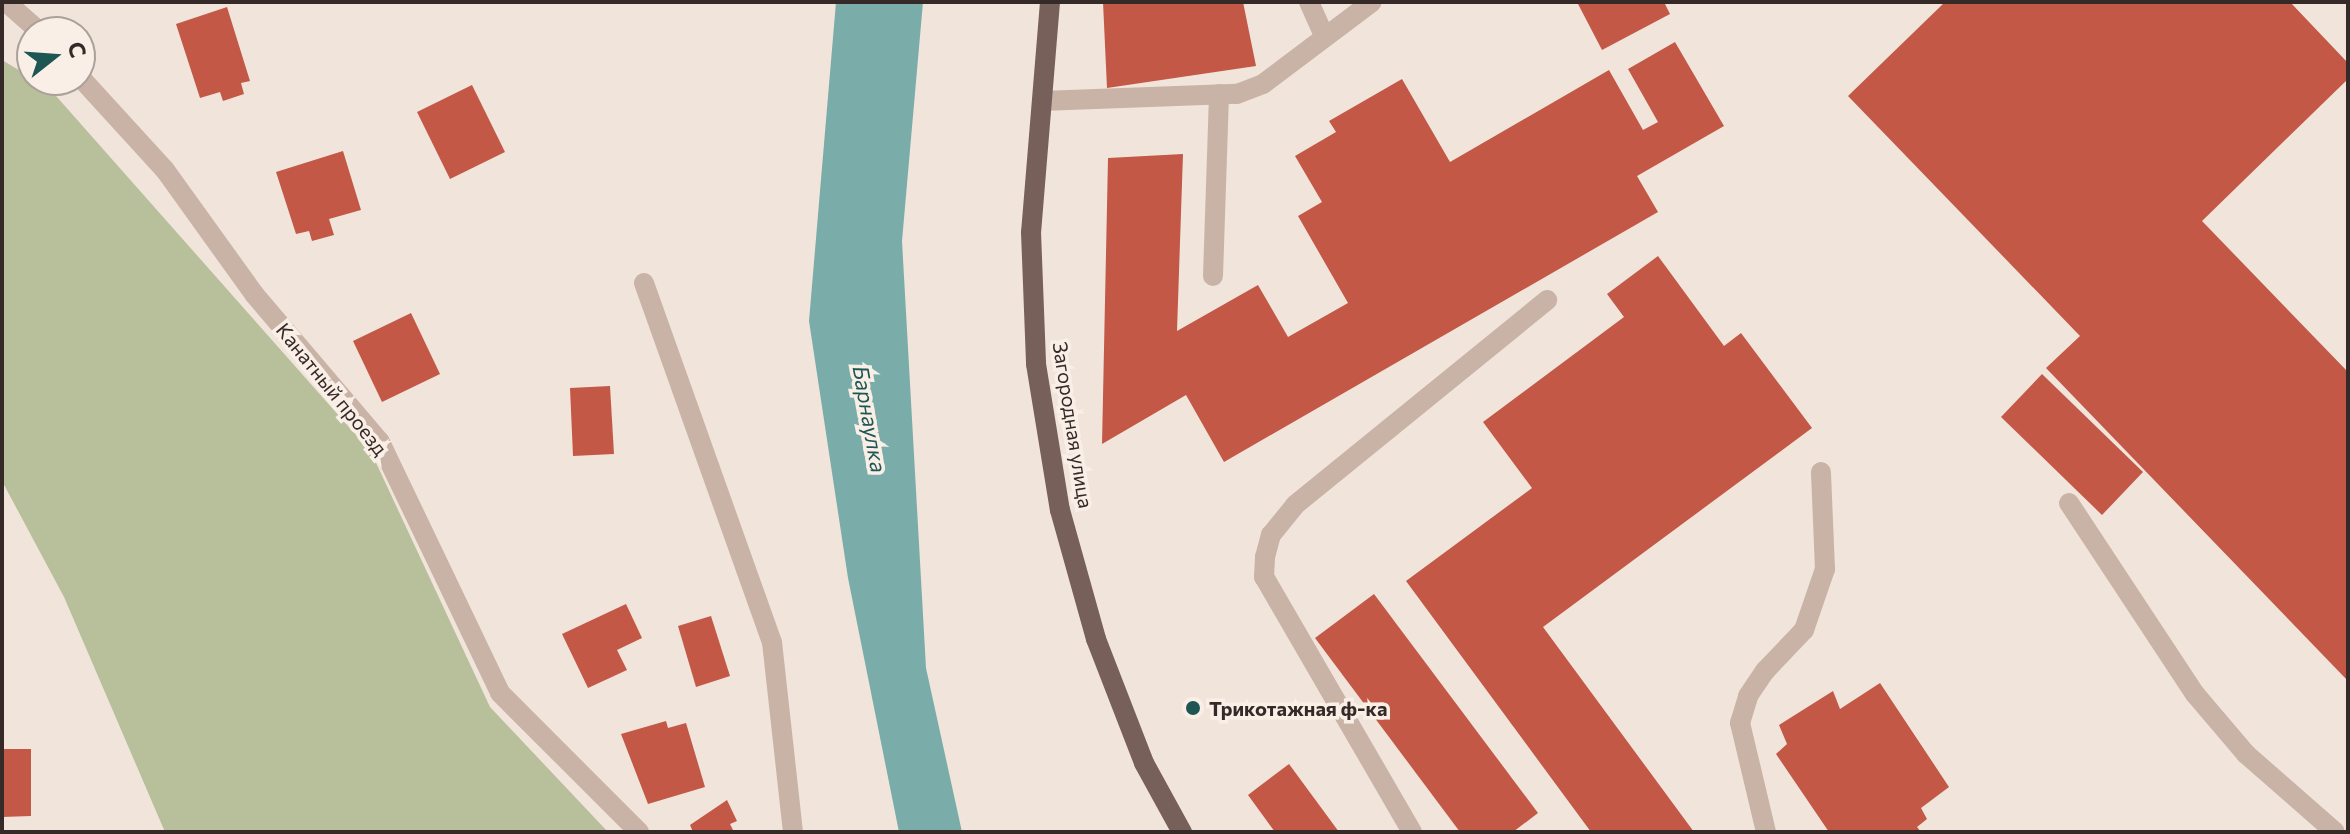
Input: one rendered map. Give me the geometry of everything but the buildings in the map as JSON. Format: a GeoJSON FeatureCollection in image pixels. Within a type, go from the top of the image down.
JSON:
{"type":"FeatureCollection","features":[{"type":"Feature","properties":{"kind":"main road","name":"Загородная улица"},"geometry":{"type":"LineString","coordinates":[[1050,2],[1031,232],[1036,364],[1060,510],[1101,653],[1144,763],[1182,832]]}},
{"type":"Feature","properties":{"kind":"street"},"geometry":{"type":"LineString","coordinates":[[6,2],[22,16]]}},
{"type":"Feature","properties":{"kind":"street"},"geometry":{"type":"LineString","coordinates":[[1309,2],[1324,36]]}},
{"type":"Feature","properties":{"kind":"street"},"geometry":{"type":"LineString","coordinates":[[1042,101],[1219,94],[1263,84],[1372,2]]}},
{"type":"Feature","properties":{"kind":"street"},"geometry":{"type":"LineString","coordinates":[[1213,276],[1219,94]]}},
{"type":"Feature","properties":{"kind":"street","name":"Канатный проезд"},"geometry":{"type":"LineString","coordinates":[[96,95],[165,170],[254,294],[380,442],[500,693],[639,832]]}},
{"type":"Feature","properties":{"kind":"street"},"geometry":{"type":"LineString","coordinates":[[644,283],[772,642],[793,832]]}},
{"type":"Feature","properties":{"kind":"street"},"geometry":{"type":"LineString","coordinates":[[1412,832],[1264,577],[1265,557],[1271,535],[1295,505],[1547,300]]}},
{"type":"Feature","properties":{"kind":"street"},"geometry":{"type":"LineString","coordinates":[[1766,832],[1740,723],[1748,696],[1765,671],[1804,630],[1825,569],[1821,472]]}},
{"type":"Feature","properties":{"kind":"street"},"geometry":{"type":"LineString","coordinates":[[2069,503],[2195,694],[2246,754],[2335,832]]}},
{"type":"Feature","properties":{"kind":"green space"},"geometry":{"type":"Polygon","coordinates":[[[2,60],[16,68],[16,96],[56,96],[371,452],[490,707],[608,832],[165,832],[64,597],[2,481],[2,60]]]}},
{"type":"Feature","properties":{"kind":"water","name":"Барнаулка"},"geometry":{"type":"Polygon","coordinates":[[[836,2],[923,2],[902,241],[926,668],[962,832],[899,832],[848,578],[809,321],[836,2]]]}},
{"type":"Feature","properties":{"kind":"place","name":"Трикотажная ф-ка"},"geometry":{"type":"Point","coordinates":[1193,708]}}]}
